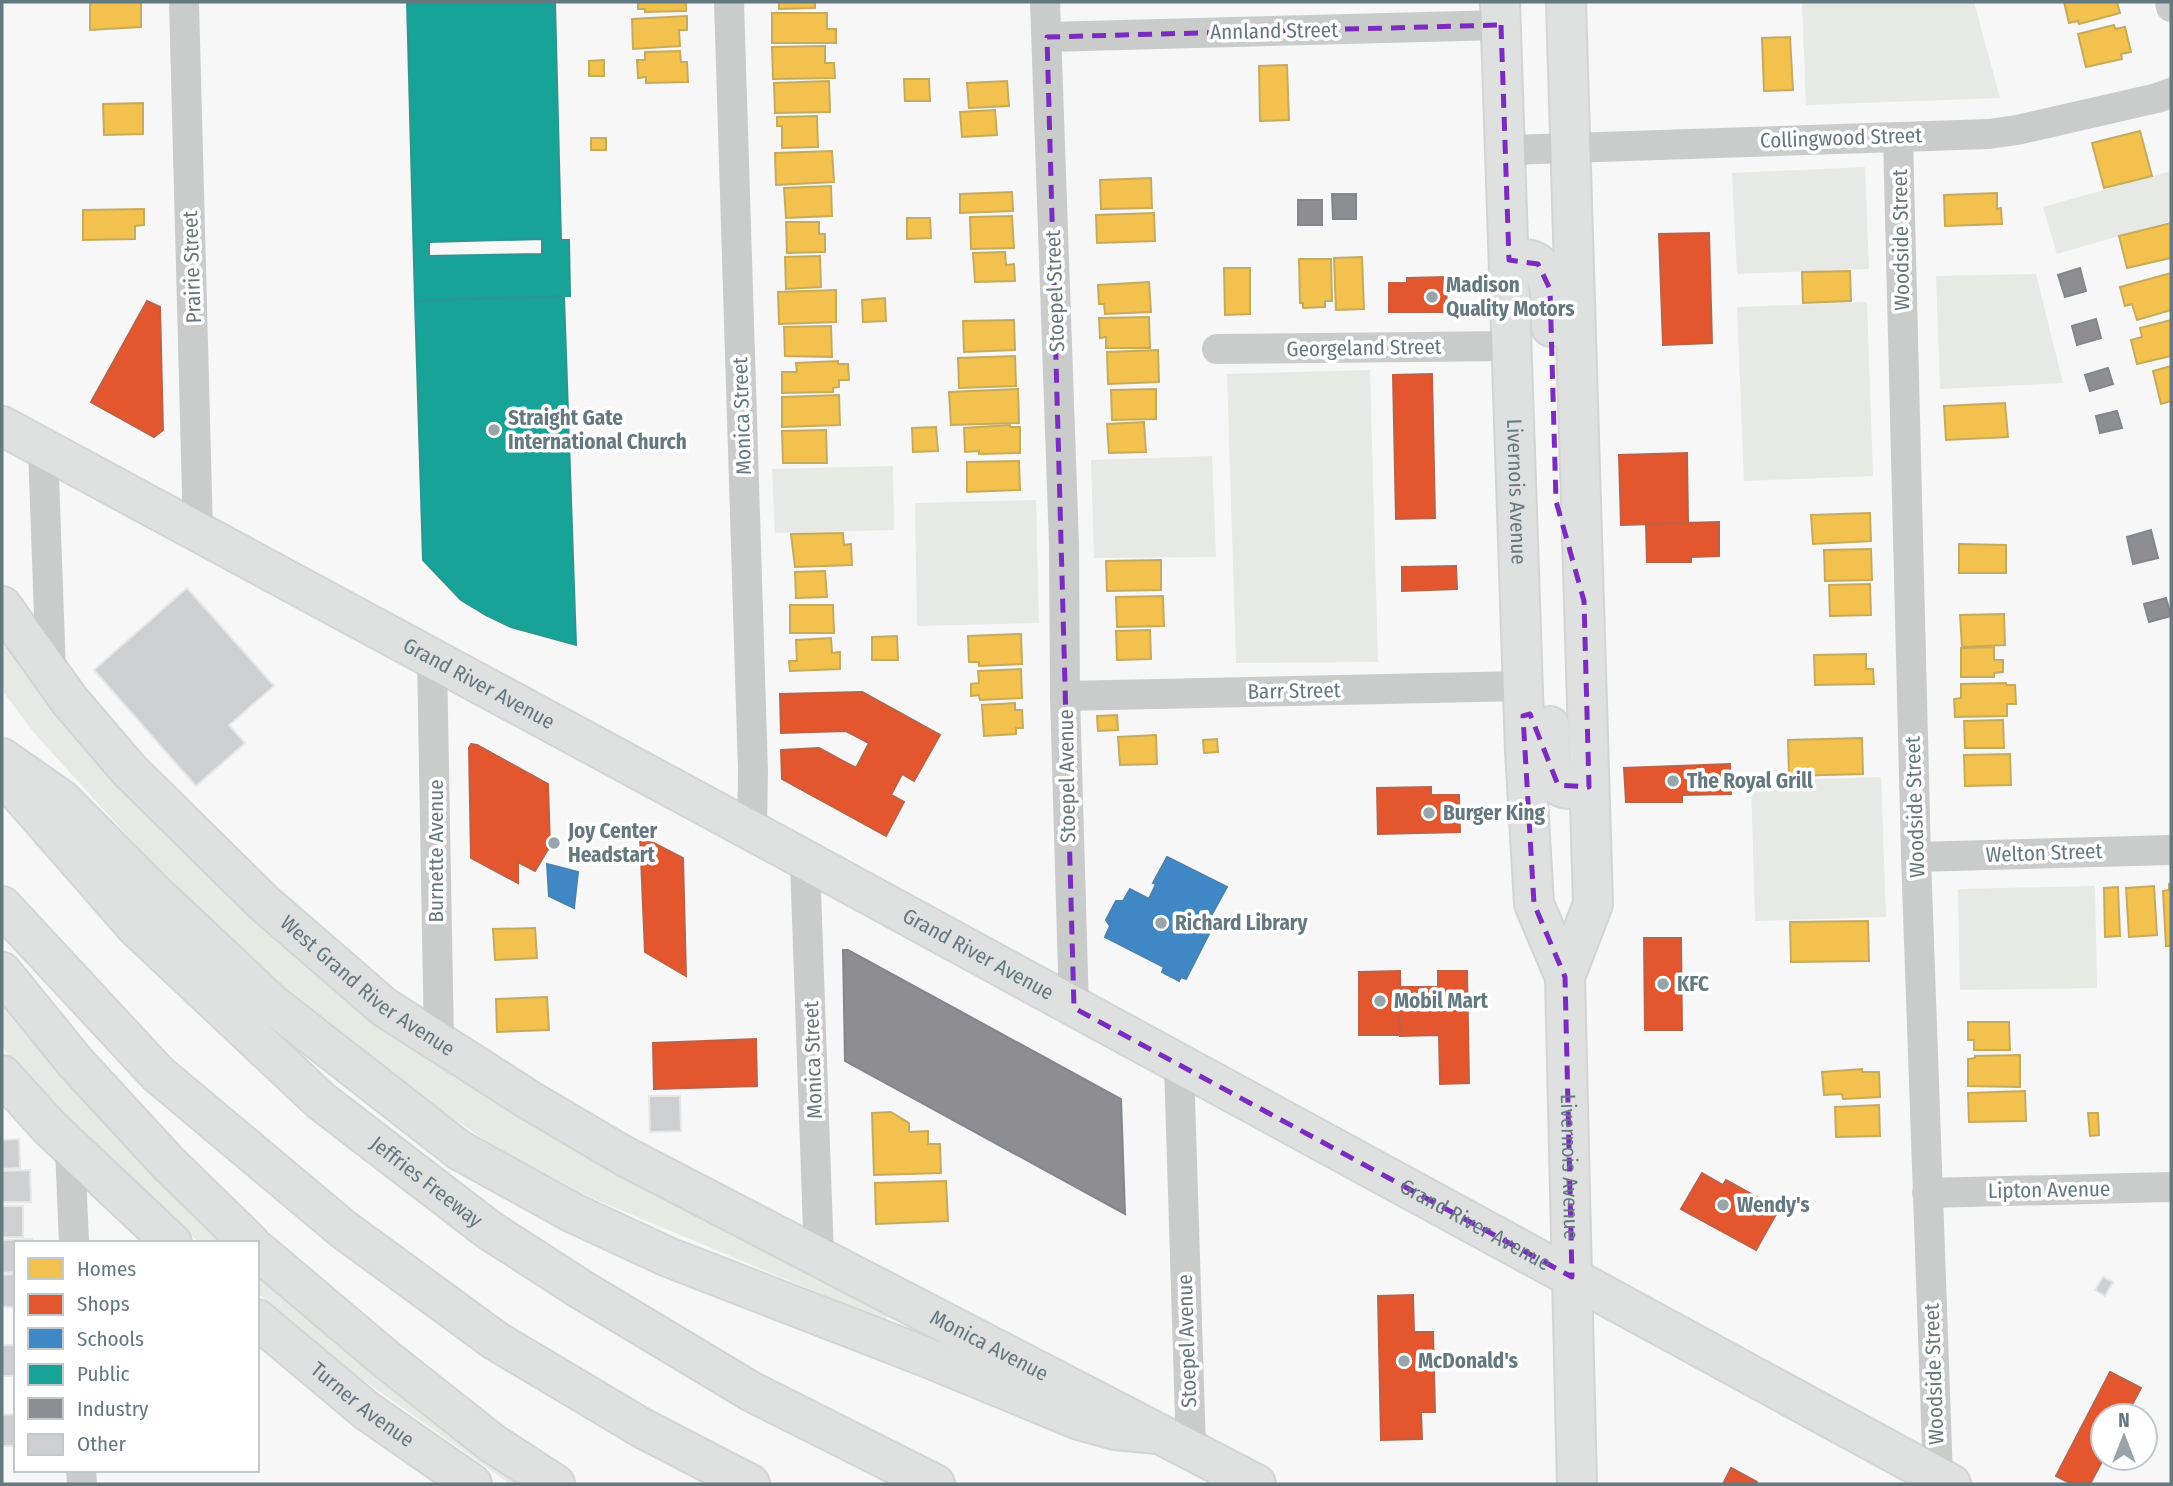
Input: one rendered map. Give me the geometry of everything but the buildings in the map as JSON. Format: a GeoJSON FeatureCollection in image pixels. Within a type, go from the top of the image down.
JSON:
{"type":"FeatureCollection","features":[{"type":"Feature","properties":{"kind":"main road","name":"Livernois Avenue"},"geometry":{"type":"LineString","coordinates":[[1564,977],[1593,904],[1566,2]]}},
{"type":"Feature","properties":{"kind":"main road","name":"Livernois Avenue"},"geometry":{"type":"LineString","coordinates":[[1501,13],[1522,686],[1534,904],[1564,977],[1577,1484]]}},
{"type":"Feature","properties":{"kind":"main road"},"geometry":{"type":"LineString","coordinates":[[1509,260],[1527,260],[1538,264],[1543,268],[1549,289],[1556,502],[1584,601]]}},
{"type":"Feature","properties":{"kind":"main road","name":"Grand River Avenue"},"geometry":{"type":"LineString","coordinates":[[2,426],[752,831],[1944,1481]]}},
{"type":"Feature","properties":{"kind":"main road"},"geometry":{"type":"LineString","coordinates":[[1517,512],[1546,612],[1553,775],[1561,787],[1589,787]]}},
{"type":"Feature","properties":{"kind":"main road","name":"West Grand River Avenue"},"geometry":{"type":"LineString","coordinates":[[2,606],[70,702],[129,770],[264,903],[384,1007],[529,1100],[624,1156],[820,1258]]}},
{"type":"Feature","properties":{"kind":"main road"},"geometry":{"type":"LineString","coordinates":[[2,758],[62,800],[154,894],[272,1004],[460,1150],[573,1213],[668,1257],[1079,1420],[1174,1441]]}},
{"type":"Feature","properties":{"kind":"main road","name":"Jeffries Freeway"},"geometry":{"type":"LineString","coordinates":[[2,773],[136,927],[321,1101],[422,1179],[489,1230],[693,1358],[752,1392],[935,1484]]}},
{"type":"Feature","properties":{"kind":"main road"},"geometry":{"type":"LineString","coordinates":[[2,906],[158,1074],[343,1229],[496,1341],[642,1429],[750,1484]]}},
{"type":"Feature","properties":{"kind":"main road"},"geometry":{"type":"LineString","coordinates":[[2,972],[75,1062],[169,1163],[248,1241]]}},
{"type":"Feature","properties":{"kind":"main road"},"geometry":{"type":"LineString","coordinates":[[2,1075],[70,1148],[170,1241]]}},
{"type":"Feature","properties":{"kind":"main road"},"geometry":{"type":"LineString","coordinates":[[259,1252],[387,1360],[492,1443],[555,1484]]}},
{"type":"Feature","properties":{"kind":"main road","name":"Monica Avenue"},"geometry":{"type":"LineString","coordinates":[[820,1258],[1253,1483]]}},
{"type":"Feature","properties":{"kind":"main road","name":"Turner Avenue"},"geometry":{"type":"LineString","coordinates":[[259,1320],[367,1411],[461,1480]]}},
{"type":"Feature","properties":{"kind":"street","name":"Prairie Street"},"geometry":{"type":"LineString","coordinates":[[184,2],[198,532]]}},
{"type":"Feature","properties":{"kind":"street","name":"Monica Street"},"geometry":{"type":"LineString","coordinates":[[729,2],[753,771],[752,831]]}},
{"type":"Feature","properties":{"kind":"street"},"geometry":{"type":"LineString","coordinates":[[1045,2],[1046,37]]}},
{"type":"Feature","properties":{"kind":"street"},"geometry":{"type":"LineString","coordinates":[[2170,2],[2171,8]]}},
{"type":"Feature","properties":{"kind":"street","name":"Annland Street"},"geometry":{"type":"LineString","coordinates":[[1046,37],[1501,13]]}},
{"type":"Feature","properties":{"kind":"street","name":"Stoepel Street"},"geometry":{"type":"LineString","coordinates":[[1046,37],[1064,545]]}},
{"type":"Feature","properties":{"kind":"street","name":"Collingwood Street"},"geometry":{"type":"LineString","coordinates":[[1506,150],[1989,134],[2017,130],[2171,93]]}},
{"type":"Feature","properties":{"kind":"street","name":"Woodside Street"},"geometry":{"type":"LineString","coordinates":[[1898,136],[1927,1193],[1944,1481]]}},
{"type":"Feature","properties":{"kind":"street","name":"Georgeland Street"},"geometry":{"type":"LineString","coordinates":[[1217,349],[1511,346]]}},
{"type":"Feature","properties":{"kind":"street"},"geometry":{"type":"LineString","coordinates":[[43,448],[51,672]]}},
{"type":"Feature","properties":{"kind":"street","name":"Stoepel Avenue"},"geometry":{"type":"LineString","coordinates":[[1064,545],[1065,696],[1074,1008]]}},
{"type":"Feature","properties":{"kind":"street","name":"Burnette Avenue"},"geometry":{"type":"LineString","coordinates":[[432,659],[439,1042]]}},
{"type":"Feature","properties":{"kind":"street","name":"Barr Street"},"geometry":{"type":"LineString","coordinates":[[1065,696],[1522,686]]}},
{"type":"Feature","properties":{"kind":"street","name":"Welton Street"},"geometry":{"type":"LineString","coordinates":[[1916,857],[2171,850]]}},
{"type":"Feature","properties":{"kind":"street","name":"Monica Street"},"geometry":{"type":"LineString","coordinates":[[805,862],[820,1258]]}},
{"type":"Feature","properties":{"kind":"street","name":"Stoepel Avenue"},"geometry":{"type":"LineString","coordinates":[[1174,1441],[1179,1065]]}},
{"type":"Feature","properties":{"kind":"street"},"geometry":{"type":"LineString","coordinates":[[70,1148],[74,1241]]}},
{"type":"Feature","properties":{"kind":"street","name":"Lipton Avenue"},"geometry":{"type":"LineString","coordinates":[[1927,1193],[2171,1187]]}},
{"type":"Feature","properties":{"kind":"highlighted area"},"geometry":{"type":"Polygon","coordinates":[[[1501,25],[1509,260],[1538,264],[1550,289],[1556,501],[1584,601],[1589,787],[1558,785],[1530,714],[1523,716],[1534,904],[1565,977],[1572,1277],[1074,1008],[1047,37],[1501,25]]]}},
{"type":"Feature","properties":{"kind":"shaded area"},"geometry":{"type":"Polygon","coordinates":[[[1802,2],[1974,2],[2000,98],[1806,105],[1802,2]]]}},
{"type":"Feature","properties":{"kind":"shaded area"},"geometry":{"type":"Polygon","coordinates":[[[1865,167],[1869,269],[1737,274],[1732,173],[1865,167]]]}},
{"type":"Feature","properties":{"kind":"shaded area"},"geometry":{"type":"Polygon","coordinates":[[[2171,171],[2171,221],[2057,254],[2043,207],[2171,171]]]}},
{"type":"Feature","properties":{"kind":"shaded area"},"geometry":{"type":"Polygon","coordinates":[[[2036,274],[2063,383],[1940,389],[1936,276],[2036,274]]]}},
{"type":"Feature","properties":{"kind":"shaded area"},"geometry":{"type":"Polygon","coordinates":[[[1867,302],[1873,476],[1744,481],[1737,307],[1867,302]]]}},
{"type":"Feature","properties":{"kind":"shaded area"},"geometry":{"type":"Polygon","coordinates":[[[1370,370],[1378,662],[1236,663],[1227,374],[1370,370]]]}},
{"type":"Feature","properties":{"kind":"shaded area"},"geometry":{"type":"Polygon","coordinates":[[[1212,456],[1216,557],[1094,558],[1091,460],[1212,456]]]}},
{"type":"Feature","properties":{"kind":"shaded area"},"geometry":{"type":"Polygon","coordinates":[[[893,466],[894,530],[775,533],[772,469],[893,466]]]}},
{"type":"Feature","properties":{"kind":"shaded area"},"geometry":{"type":"Polygon","coordinates":[[[1036,500],[1039,623],[917,626],[915,503],[1036,500]]]}},
{"type":"Feature","properties":{"kind":"shaded area"},"geometry":{"type":"Polygon","coordinates":[[[2,630],[277,938],[889,1310],[886,1321],[587,1196],[489,1143],[392,1077],[272,980],[145,855],[35,734],[2,690],[2,630]]]}},
{"type":"Feature","properties":{"kind":"shaded area"},"geometry":{"type":"Polygon","coordinates":[[[1881,777],[1886,917],[1755,921],[1751,781],[1881,777]]]}},
{"type":"Feature","properties":{"kind":"shaded area"},"geometry":{"type":"Polygon","coordinates":[[[2095,886],[2097,988],[1960,990],[1958,889],[2095,886]]]}},
{"type":"Feature","properties":{"kind":"shaded area"},"geometry":{"type":"Polygon","coordinates":[[[2,1001],[225,1241],[198,1241],[98,1148],[2,1047],[2,1001]]]}},
{"type":"Feature","properties":{"kind":"shaded area"},"geometry":{"type":"Polygon","coordinates":[[[259,1273],[521,1484],[510,1484],[349,1370],[259,1295],[259,1273]]]}},
{"type":"Feature","properties":{"kind":"place","name":"Madison Quality Motors"},"geometry":{"type":"Point","coordinates":[1432,297]}},
{"type":"Feature","properties":{"kind":"place","name":"Straight Gate International Church"},"geometry":{"type":"Point","coordinates":[494,430]}},
{"type":"Feature","properties":{"kind":"place","name":"The Royal Grill"},"geometry":{"type":"Point","coordinates":[1673,781]}},
{"type":"Feature","properties":{"kind":"place","name":"Burger King"},"geometry":{"type":"Point","coordinates":[1429,813]}},
{"type":"Feature","properties":{"kind":"place","name":"Joy Center Headstart"},"geometry":{"type":"Point","coordinates":[554,843]}},
{"type":"Feature","properties":{"kind":"place","name":"Richard Library"},"geometry":{"type":"Point","coordinates":[1161,923]}},
{"type":"Feature","properties":{"kind":"place","name":"KFC"},"geometry":{"type":"Point","coordinates":[1663,984]}},
{"type":"Feature","properties":{"kind":"place","name":"Mobil Mart"},"geometry":{"type":"Point","coordinates":[1380,1001]}},
{"type":"Feature","properties":{"kind":"place","name":"Wendy's"},"geometry":{"type":"Point","coordinates":[1723,1205]}},
{"type":"Feature","properties":{"kind":"place","name":"McDonald's"},"geometry":{"type":"Point","coordinates":[1404,1361]}}]}
